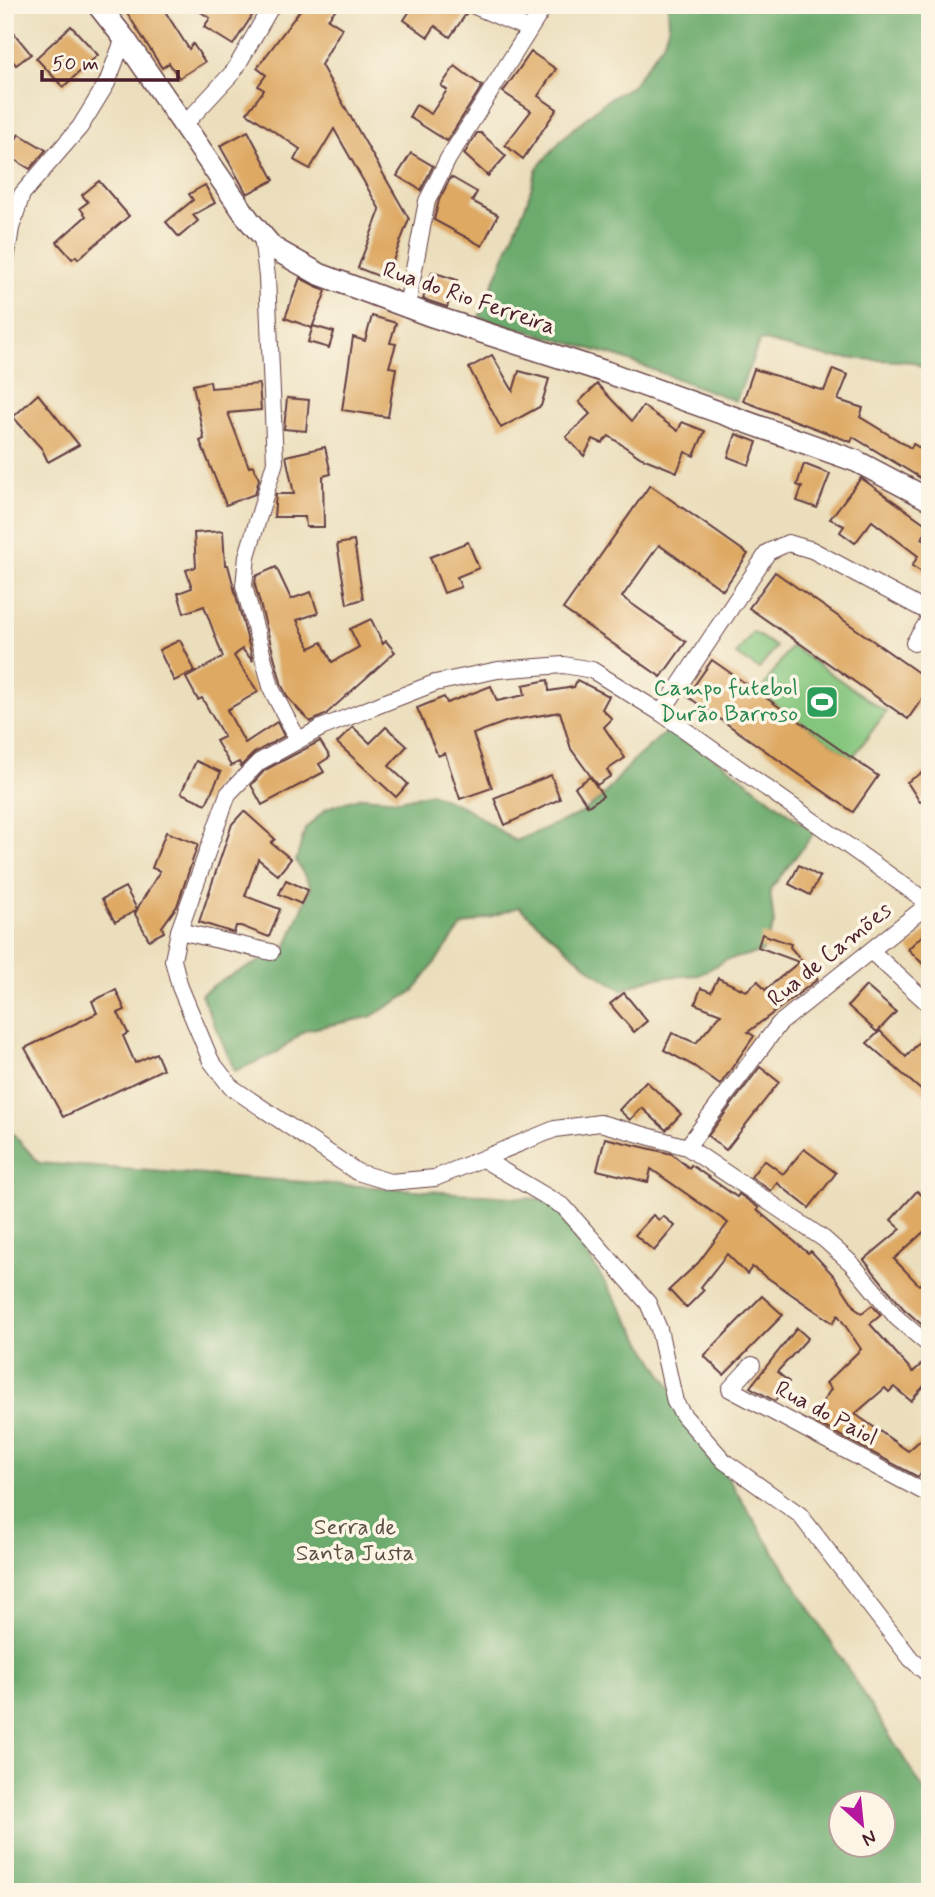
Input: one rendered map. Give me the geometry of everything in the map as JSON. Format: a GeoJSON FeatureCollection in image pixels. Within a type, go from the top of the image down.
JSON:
{"type":"FeatureCollection","features":[{"type":"Feature","properties":{"kind":"street","name":"Rua do Rio Ferreira"},"geometry":{"type":"LineString","coordinates":[[97,5],[124,38],[272,248],[319,274],[856,461],[930,500]]}},
{"type":"Feature","properties":{"kind":"street"},"geometry":{"type":"LineString","coordinates":[[184,125],[234,71],[272,5]]}},
{"type":"Feature","properties":{"kind":"street"},"geometry":{"type":"LineString","coordinates":[[472,5],[528,29]]}},
{"type":"Feature","properties":{"kind":"street"},"geometry":{"type":"LineString","coordinates":[[407,306],[427,201],[448,159],[545,5]]}},
{"type":"Feature","properties":{"kind":"street"},"geometry":{"type":"LineString","coordinates":[[5,266],[10,228],[22,194],[80,127],[107,83],[124,38]]}},
{"type":"Feature","properties":{"kind":"street"},"geometry":{"type":"LineString","coordinates":[[262,236],[275,462],[247,556],[244,586],[272,690],[298,740]]}},
{"type":"Feature","properties":{"kind":"street"},"geometry":{"type":"LineString","coordinates":[[661,713],[768,552],[788,543],[812,550],[930,615],[914,643]]}},
{"type":"Feature","properties":{"kind":"street"},"geometry":{"type":"LineString","coordinates":[[930,904],[661,713],[592,670],[564,665],[499,670],[436,683],[298,740],[259,762],[228,794],[178,931],[173,960],[180,987],[211,1061],[231,1087],[357,1172],[390,1182],[435,1178],[555,1129],[600,1123],[687,1147],[824,1239],[852,1264],[897,1318],[930,1346]]}},
{"type":"Feature","properties":{"kind":"street","name":"Rua de Camões"},"geometry":{"type":"LineString","coordinates":[[687,1147],[779,1024],[872,953],[930,904]]}},
{"type":"Feature","properties":{"kind":"street"},"geometry":{"type":"LineString","coordinates":[[178,931],[271,952]]}},
{"type":"Feature","properties":{"kind":"street"},"geometry":{"type":"LineString","coordinates":[[872,953],[930,1004]]}},
{"type":"Feature","properties":{"kind":"street"},"geometry":{"type":"LineString","coordinates":[[483,1159],[564,1207],[648,1303],[659,1329],[675,1402],[684,1416],[724,1461],[800,1515],[911,1659],[930,1676]]}},
{"type":"Feature","properties":{"kind":"street","name":"Rua do Paiol"},"geometry":{"type":"LineString","coordinates":[[752,1365],[730,1389],[930,1495]]}},
{"type":"Feature","properties":{"kind":"green space"},"geometry":{"type":"Polygon","coordinates":[[[668,5],[930,5],[930,371],[913,362],[828,357],[760,340],[736,401],[619,357],[479,317],[527,202],[537,168],[564,137],[607,100],[631,87],[663,43],[669,25],[668,5]]]}},
{"type":"Feature","properties":{"kind":"green space"},"geometry":{"type":"Polygon","coordinates":[[[753,632],[776,647],[759,669],[736,655],[753,632]]]}},
{"type":"Feature","properties":{"kind":"green space","name":"Campo futebol Durão Barroso"},"geometry":{"type":"Polygon","coordinates":[[[791,646],[886,712],[852,758],[759,693],[791,646]]]}},
{"type":"Feature","properties":{"kind":"green space"},"geometry":{"type":"Polygon","coordinates":[[[670,728],[730,768],[814,833],[770,890],[774,924],[762,952],[726,960],[699,975],[652,978],[622,990],[594,972],[519,907],[462,926],[414,991],[370,1017],[306,1030],[275,1054],[235,1071],[201,994],[220,981],[286,948],[311,887],[296,861],[305,829],[327,808],[362,797],[400,800],[431,793],[466,808],[515,841],[582,813],[601,798],[633,761],[670,728]]]}},
{"type":"Feature","properties":{"kind":"green space","name":"Serra de Santa Justa"},"geometry":{"type":"Polygon","coordinates":[[[5,1125],[39,1163],[553,1200],[930,1800],[930,1892],[5,1892],[5,1125]]]}},
{"type":"Feature","properties":{"kind":"building"},"geometry":{"type":"Polygon","coordinates":[[[122,5],[161,5],[189,49],[193,44],[205,62],[179,78],[169,63],[162,68],[122,5]]]}},
{"type":"Feature","properties":{"kind":"building"},"geometry":{"type":"Polygon","coordinates":[[[190,5],[259,5],[233,45],[204,27],[210,18],[190,5]]]}},
{"type":"Feature","properties":{"kind":"building"},"geometry":{"type":"Polygon","coordinates":[[[304,5],[339,5],[328,19],[342,28],[321,65],[409,219],[386,279],[358,268],[380,210],[334,129],[310,169],[294,160],[300,149],[247,113],[264,90],[258,86],[266,75],[257,68],[304,5]]]}},
{"type":"Feature","properties":{"kind":"building"},"geometry":{"type":"Polygon","coordinates":[[[414,5],[447,5],[466,14],[450,37],[435,26],[428,37],[404,20],[414,5]]]}},
{"type":"Feature","properties":{"kind":"building"},"geometry":{"type":"Polygon","coordinates":[[[5,22],[31,54],[16,65],[5,51],[5,22]]]}},
{"type":"Feature","properties":{"kind":"building"},"geometry":{"type":"Polygon","coordinates":[[[71,26],[98,55],[63,87],[36,58],[71,26]]]}},
{"type":"Feature","properties":{"kind":"building"},"geometry":{"type":"Polygon","coordinates":[[[531,52],[556,69],[538,96],[557,109],[523,159],[505,145],[531,111],[503,92],[531,52]]]}},
{"type":"Feature","properties":{"kind":"building"},"geometry":{"type":"Polygon","coordinates":[[[455,66],[482,86],[447,141],[409,117],[416,105],[431,114],[447,90],[441,86],[455,66]]]}},
{"type":"Feature","properties":{"kind":"building"},"geometry":{"type":"Polygon","coordinates":[[[248,131],[274,180],[247,194],[220,146],[248,131]]]}},
{"type":"Feature","properties":{"kind":"building"},"geometry":{"type":"Polygon","coordinates":[[[477,133],[481,133],[506,156],[488,176],[464,154],[477,133]]]}},
{"type":"Feature","properties":{"kind":"building"},"geometry":{"type":"Polygon","coordinates":[[[19,134],[46,150],[30,169],[7,155],[19,134]]]}},
{"type":"Feature","properties":{"kind":"building"},"geometry":{"type":"Polygon","coordinates":[[[411,153],[433,166],[421,190],[397,176],[411,153]]]}},
{"type":"Feature","properties":{"kind":"building"},"geometry":{"type":"Polygon","coordinates":[[[451,177],[477,192],[472,201],[498,215],[482,246],[434,220],[439,200],[451,177]]]}},
{"type":"Feature","properties":{"kind":"building"},"geometry":{"type":"Polygon","coordinates":[[[99,181],[129,216],[78,259],[76,256],[72,259],[57,242],[86,216],[80,208],[88,202],[82,195],[99,181]]]}},
{"type":"Feature","properties":{"kind":"building"},"geometry":{"type":"Polygon","coordinates":[[[205,185],[215,203],[193,215],[198,221],[179,237],[166,222],[193,200],[189,194],[205,185]]]}},
{"type":"Feature","properties":{"kind":"building"},"geometry":{"type":"Polygon","coordinates":[[[432,272],[457,280],[447,307],[423,299],[432,272]]]}},
{"type":"Feature","properties":{"kind":"building"},"geometry":{"type":"Polygon","coordinates":[[[300,278],[326,291],[312,328],[285,318],[300,278]]]}},
{"type":"Feature","properties":{"kind":"building"},"geometry":{"type":"Polygon","coordinates":[[[372,316],[396,323],[390,343],[396,344],[389,367],[396,368],[388,417],[342,410],[353,337],[365,341],[372,316]]]}},
{"type":"Feature","properties":{"kind":"building"},"geometry":{"type":"Polygon","coordinates":[[[313,326],[334,332],[329,348],[308,342],[313,326]]]}},
{"type":"Feature","properties":{"kind":"building"},"geometry":{"type":"Polygon","coordinates":[[[492,355],[513,391],[519,371],[549,379],[541,406],[501,428],[469,368],[492,355]]]}},
{"type":"Feature","properties":{"kind":"building"},"geometry":{"type":"Polygon","coordinates":[[[754,369],[824,391],[833,369],[848,375],[838,400],[863,408],[860,417],[911,448],[913,444],[930,454],[930,470],[924,480],[853,437],[851,442],[743,401],[754,369]]]}},
{"type":"Feature","properties":{"kind":"building"},"geometry":{"type":"Polygon","coordinates":[[[210,381],[211,388],[259,384],[261,410],[228,413],[249,467],[253,465],[259,479],[255,494],[226,505],[200,441],[204,439],[193,385],[210,381]]]}},
{"type":"Feature","properties":{"kind":"building"},"geometry":{"type":"Polygon","coordinates":[[[597,384],[632,421],[643,406],[678,431],[682,422],[705,431],[694,456],[685,452],[677,472],[640,457],[609,436],[602,443],[593,439],[584,456],[566,437],[590,414],[579,402],[597,384]]]}},
{"type":"Feature","properties":{"kind":"building"},"geometry":{"type":"Polygon","coordinates":[[[38,394],[79,445],[48,462],[42,449],[13,417],[38,394]]]}},
{"type":"Feature","properties":{"kind":"building"},"geometry":{"type":"Polygon","coordinates":[[[287,398],[309,400],[306,431],[284,429],[287,398]]]}},
{"type":"Feature","properties":{"kind":"building"},"geometry":{"type":"Polygon","coordinates":[[[736,434],[757,442],[749,465],[728,457],[736,434]]]}},
{"type":"Feature","properties":{"kind":"building"},"geometry":{"type":"Polygon","coordinates":[[[325,447],[331,474],[323,476],[324,527],[306,527],[305,517],[274,517],[276,494],[294,494],[286,456],[325,447]]]}},
{"type":"Feature","properties":{"kind":"building"},"geometry":{"type":"Polygon","coordinates":[[[804,464],[830,474],[817,508],[797,501],[802,487],[797,485],[804,464]]]}},
{"type":"Feature","properties":{"kind":"building"},"geometry":{"type":"Polygon","coordinates":[[[861,478],[930,527],[922,538],[926,541],[930,535],[930,577],[912,566],[918,556],[872,521],[855,543],[840,532],[844,526],[830,519],[861,478]]]}},
{"type":"Feature","properties":{"kind":"building"},"geometry":{"type":"Polygon","coordinates":[[[650,485],[748,554],[723,590],[659,545],[622,597],[686,642],[661,677],[563,609],[650,485]]]}},
{"type":"Feature","properties":{"kind":"building"},"geometry":{"type":"Polygon","coordinates":[[[223,531],[225,565],[228,565],[253,661],[242,649],[234,656],[258,692],[227,710],[245,743],[277,722],[284,736],[254,753],[241,766],[239,762],[231,766],[216,741],[224,737],[202,698],[198,700],[186,678],[223,657],[204,606],[184,613],[178,593],[192,588],[186,570],[196,567],[194,533],[223,531]]]}},
{"type":"Feature","properties":{"kind":"building"},"geometry":{"type":"Polygon","coordinates":[[[354,541],[363,599],[347,604],[337,544],[354,541]]]}},
{"type":"Feature","properties":{"kind":"building"},"geometry":{"type":"Polygon","coordinates":[[[468,542],[479,568],[457,577],[461,587],[444,593],[430,557],[468,542]]]}},
{"type":"Feature","properties":{"kind":"building"},"geometry":{"type":"Polygon","coordinates":[[[276,567],[291,599],[311,592],[318,613],[297,620],[310,648],[322,642],[332,662],[359,647],[350,629],[371,619],[383,644],[386,641],[395,652],[325,715],[310,722],[288,698],[282,686],[255,585],[256,576],[276,567]]]}},
{"type":"Feature","properties":{"kind":"building"},"geometry":{"type":"Polygon","coordinates":[[[775,572],[930,681],[930,687],[908,719],[749,608],[775,572]]]}},
{"type":"Feature","properties":{"kind":"building"},"geometry":{"type":"Polygon","coordinates":[[[180,640],[195,671],[174,681],[159,650],[180,640]]]}},
{"type":"Feature","properties":{"kind":"building"},"geometry":{"type":"Polygon","coordinates":[[[712,660],[878,776],[853,812],[687,696],[712,660]]]}},
{"type":"Feature","properties":{"kind":"building"},"geometry":{"type":"Polygon","coordinates":[[[548,680],[549,691],[574,687],[577,680],[609,696],[602,709],[612,719],[604,727],[625,758],[607,770],[611,776],[597,785],[571,749],[560,712],[508,721],[473,734],[492,788],[460,799],[445,753],[438,756],[417,708],[444,697],[447,703],[491,686],[497,701],[525,695],[523,685],[548,680]]]}},
{"type":"Feature","properties":{"kind":"building"},"geometry":{"type":"Polygon","coordinates":[[[353,727],[370,743],[386,727],[407,746],[389,766],[408,784],[396,797],[337,743],[353,727]]]}},
{"type":"Feature","properties":{"kind":"building"},"geometry":{"type":"Polygon","coordinates":[[[320,741],[330,757],[319,764],[324,772],[262,805],[251,785],[265,770],[320,741]]]}},
{"type":"Feature","properties":{"kind":"building"},"geometry":{"type":"Polygon","coordinates":[[[196,761],[221,772],[206,804],[181,793],[196,761]]]}},
{"type":"Feature","properties":{"kind":"building"},"geometry":{"type":"Polygon","coordinates":[[[930,768],[930,796],[920,802],[907,782],[930,768]]]}},
{"type":"Feature","properties":{"kind":"building"},"geometry":{"type":"Polygon","coordinates":[[[551,775],[560,799],[505,825],[494,798],[551,775]]]}},
{"type":"Feature","properties":{"kind":"building"},"geometry":{"type":"Polygon","coordinates":[[[590,777],[603,796],[588,806],[575,787],[590,777]]]}},
{"type":"Feature","properties":{"kind":"building"},"geometry":{"type":"Polygon","coordinates":[[[244,811],[275,839],[271,843],[291,859],[278,875],[258,859],[245,896],[280,909],[269,937],[241,926],[236,926],[234,933],[199,922],[232,824],[244,811]]]}},
{"type":"Feature","properties":{"kind":"building"},"geometry":{"type":"Polygon","coordinates":[[[166,832],[198,844],[177,906],[162,927],[164,932],[149,940],[135,914],[137,910],[115,922],[102,899],[125,887],[137,909],[160,871],[152,868],[166,832]]]}},
{"type":"Feature","properties":{"kind":"building"},"geometry":{"type":"Polygon","coordinates":[[[799,865],[820,877],[810,895],[789,884],[799,865]]]}},
{"type":"Feature","properties":{"kind":"building"},"geometry":{"type":"Polygon","coordinates":[[[286,880],[308,890],[301,904],[279,894],[286,880]]]}},
{"type":"Feature","properties":{"kind":"building"},"geometry":{"type":"Polygon","coordinates":[[[930,928],[930,971],[908,949],[930,928]]]}},
{"type":"Feature","properties":{"kind":"building"},"geometry":{"type":"Polygon","coordinates":[[[762,934],[791,944],[790,947],[818,979],[748,1032],[754,1036],[720,1085],[694,1066],[664,1050],[672,1033],[696,1043],[721,1014],[695,1004],[701,988],[711,992],[718,978],[746,991],[758,981],[765,990],[799,962],[758,947],[762,934]]]}},
{"type":"Feature","properties":{"kind":"building"},"geometry":{"type":"Polygon","coordinates":[[[866,986],[896,1012],[877,1032],[848,1006],[866,986]]]}},
{"type":"Feature","properties":{"kind":"building"},"geometry":{"type":"Polygon","coordinates":[[[116,990],[125,1010],[118,1013],[128,1033],[123,1036],[135,1063],[156,1053],[163,1069],[63,1117],[25,1048],[97,1013],[92,1001],[116,990]]]}},
{"type":"Feature","properties":{"kind":"building"},"geometry":{"type":"Polygon","coordinates":[[[624,993],[647,1021],[634,1032],[610,1004],[624,993]]]}},
{"type":"Feature","properties":{"kind":"building"},"geometry":{"type":"Polygon","coordinates":[[[930,1030],[930,1098],[867,1043],[880,1031],[906,1057],[930,1030]]]}},
{"type":"Feature","properties":{"kind":"building"},"geometry":{"type":"Polygon","coordinates":[[[760,1067],[779,1082],[726,1150],[708,1136],[760,1067]]]}},
{"type":"Feature","properties":{"kind":"building"},"geometry":{"type":"Polygon","coordinates":[[[646,1081],[681,1114],[666,1130],[642,1108],[630,1120],[619,1110],[646,1081]]]}},
{"type":"Feature","properties":{"kind":"building"},"geometry":{"type":"Polygon","coordinates":[[[605,1138],[672,1154],[689,1168],[691,1165],[737,1197],[739,1194],[759,1208],[757,1210],[808,1253],[811,1251],[835,1277],[857,1310],[862,1313],[872,1305],[881,1315],[870,1324],[913,1372],[930,1356],[930,1379],[911,1401],[894,1387],[889,1392],[885,1388],[855,1414],[908,1451],[930,1432],[930,1460],[918,1477],[811,1420],[831,1389],[826,1383],[861,1349],[838,1315],[833,1323],[752,1267],[747,1274],[727,1254],[701,1287],[704,1290],[686,1308],[669,1290],[698,1263],[728,1223],[651,1169],[648,1182],[597,1170],[605,1138]]]}},
{"type":"Feature","properties":{"kind":"building"},"geometry":{"type":"Polygon","coordinates":[[[804,1149],[836,1173],[809,1208],[777,1183],[771,1191],[751,1177],[764,1160],[783,1174],[804,1149]]]}},
{"type":"Feature","properties":{"kind":"building"},"geometry":{"type":"Polygon","coordinates":[[[917,1191],[930,1202],[930,1226],[894,1259],[919,1285],[930,1276],[930,1332],[903,1308],[864,1260],[901,1229],[891,1220],[917,1191]]]}},
{"type":"Feature","properties":{"kind":"building"},"geometry":{"type":"Polygon","coordinates":[[[653,1215],[659,1220],[663,1216],[675,1226],[654,1251],[635,1235],[653,1215]]]}},
{"type":"Feature","properties":{"kind":"building"},"geometry":{"type":"Polygon","coordinates":[[[762,1296],[783,1315],[724,1375],[704,1356],[762,1296]]]}},
{"type":"Feature","properties":{"kind":"building"},"geometry":{"type":"Polygon","coordinates":[[[797,1328],[808,1338],[777,1372],[789,1382],[775,1401],[750,1387],[797,1328]]]}},
{"type":"Feature","properties":{"kind":"place","name":"Campo futebol Durão Barroso"},"geometry":{"type":"Point","coordinates":[822,702]}}]}
